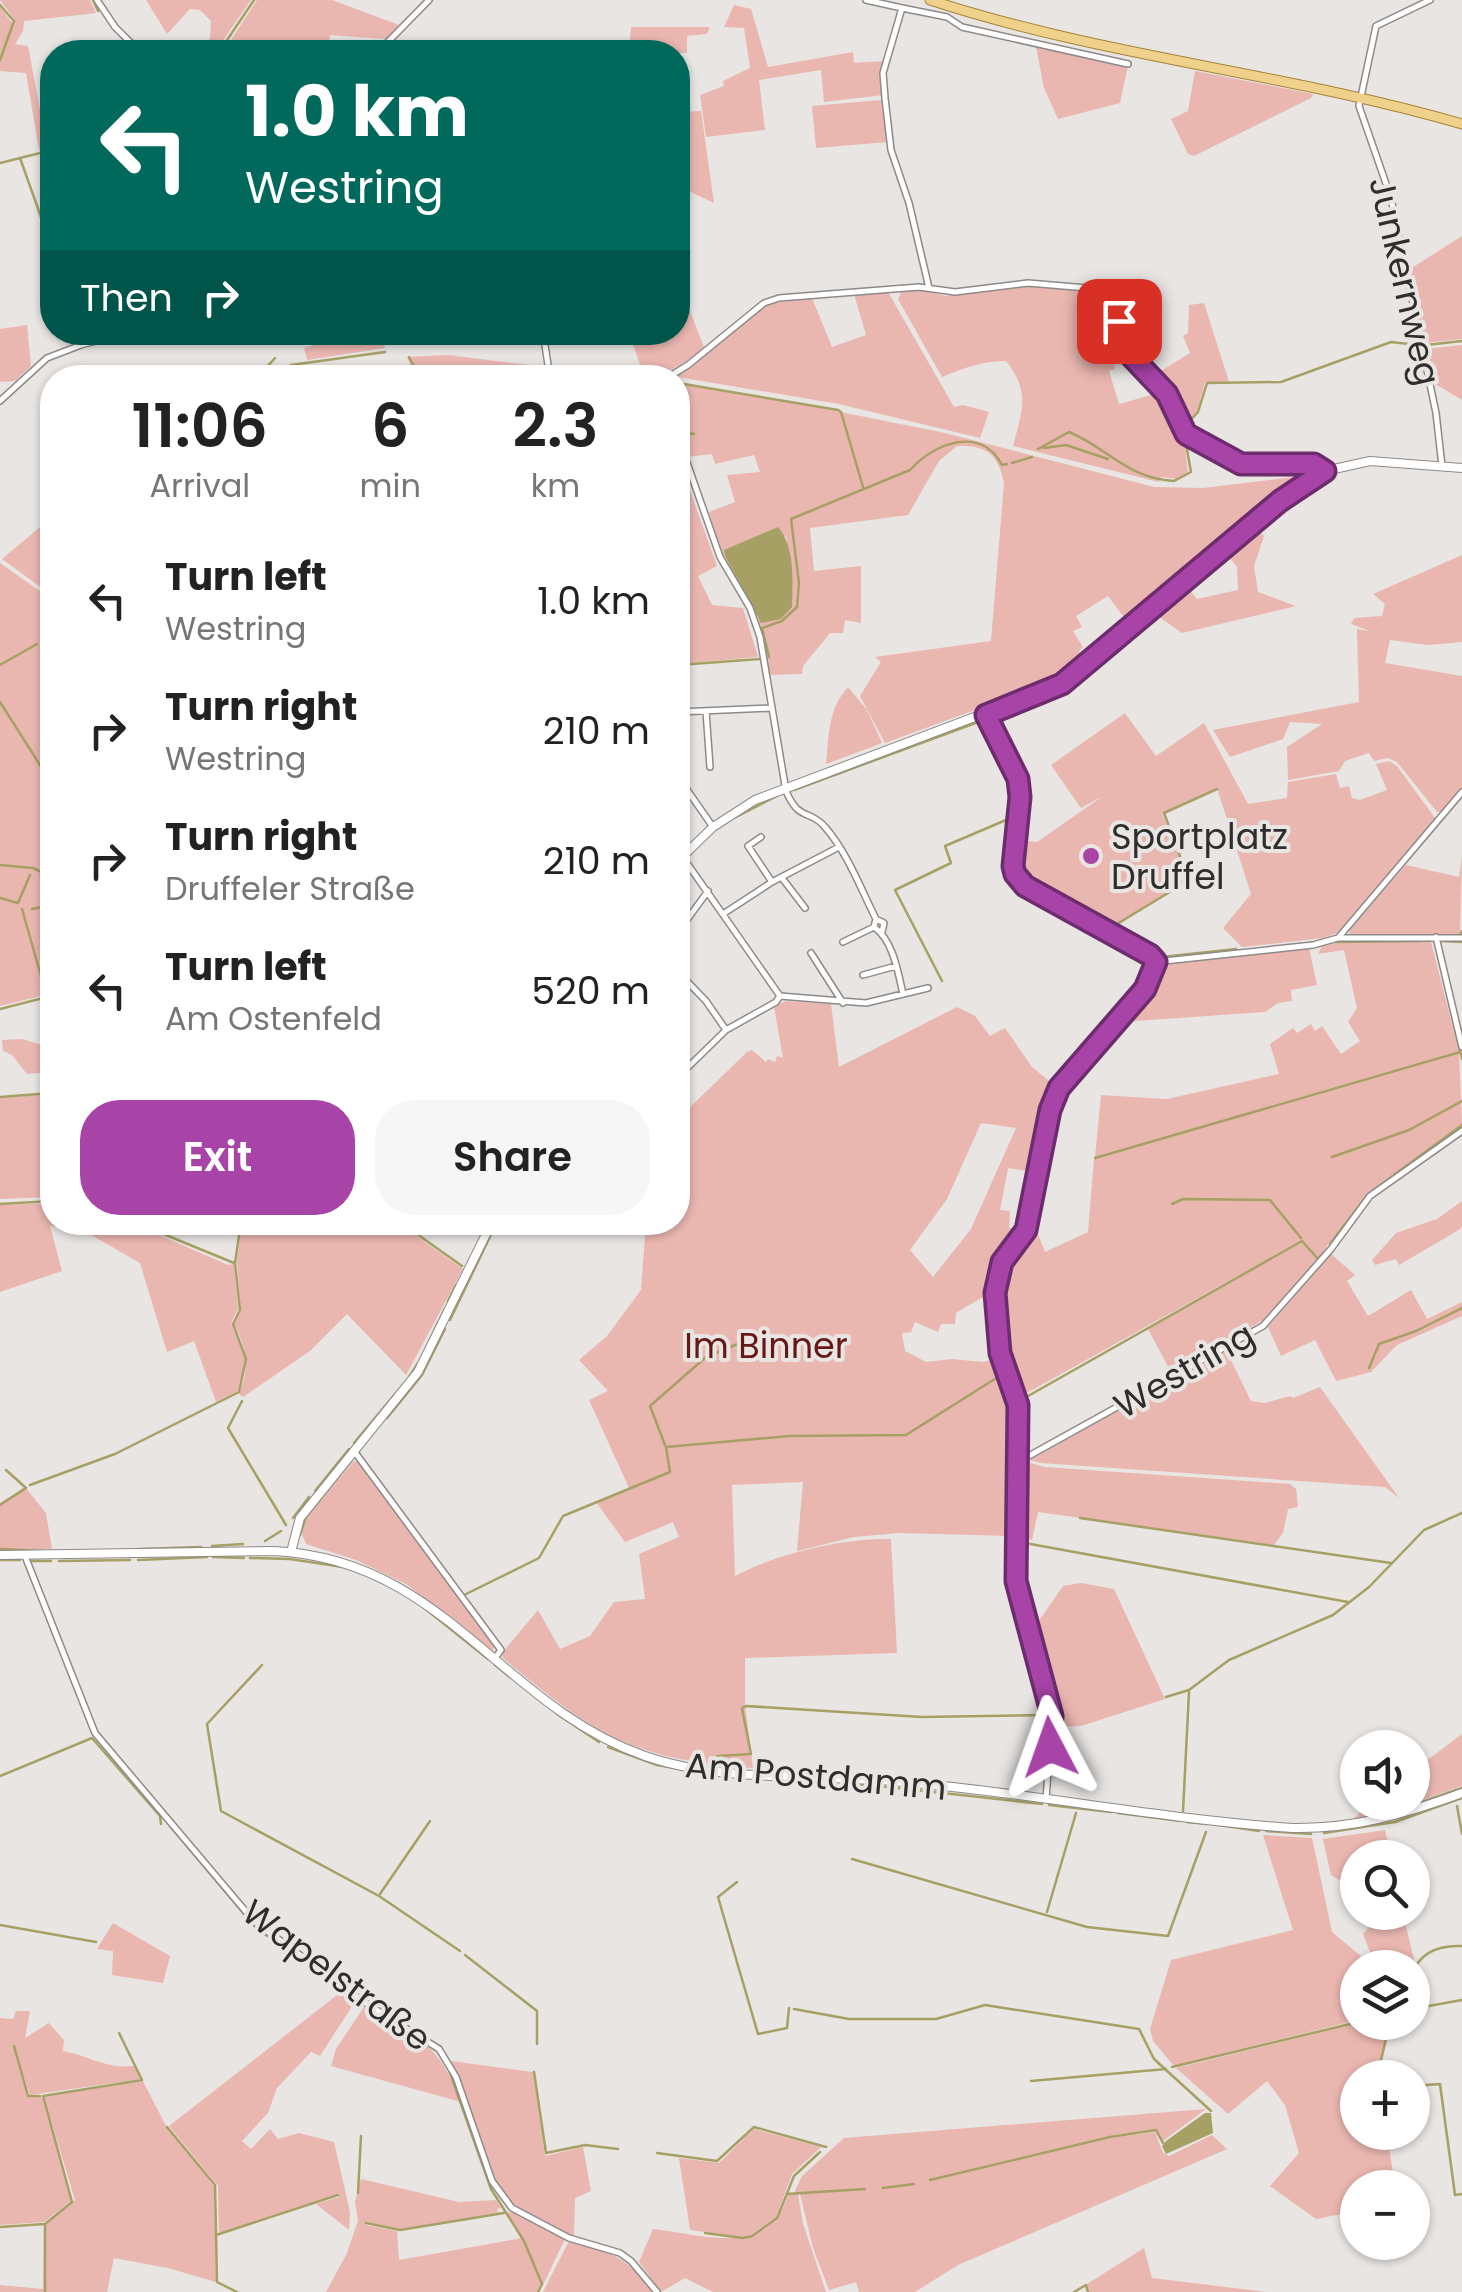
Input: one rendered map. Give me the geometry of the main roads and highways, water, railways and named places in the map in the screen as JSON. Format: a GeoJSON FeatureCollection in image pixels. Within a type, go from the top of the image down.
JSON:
{"type":"FeatureCollection","features":[{"type":"Feature","properties":{"kind":"main road"},"geometry":{"type":"LineString","coordinates":[[930,0],[1052,34],[1462,124]]}},
{"type":"Feature","properties":{"kind":"waterway"},"geometry":{"type":"LineString","coordinates":[[93,0],[98,11]]}},
{"type":"Feature","properties":{"kind":"waterway"},"geometry":{"type":"LineString","coordinates":[[227,40],[254,0]]}},
{"type":"Feature","properties":{"kind":"waterway"},"geometry":{"type":"LineString","coordinates":[[0,5],[14,21],[0,60]]}},
{"type":"Feature","properties":{"kind":"waterway"},"geometry":{"type":"LineString","coordinates":[[0,163],[40,153]]}},
{"type":"Feature","properties":{"kind":"waterway"},"geometry":{"type":"LineString","coordinates":[[20,158],[40,214]]}},
{"type":"Feature","properties":{"kind":"waterway"},"geometry":{"type":"LineString","coordinates":[[1426,345],[1462,341]]}},
{"type":"Feature","properties":{"kind":"waterway"},"geometry":{"type":"LineString","coordinates":[[1185,426],[1198,412],[1207,383],[1281,382],[1391,342],[1417,345]]}},
{"type":"Feature","properties":{"kind":"waterway"},"geometry":{"type":"LineString","coordinates":[[291,365],[385,352]]}},
{"type":"Feature","properties":{"kind":"waterway"},"geometry":{"type":"LineString","coordinates":[[409,357],[413,365]]}},
{"type":"Feature","properties":{"kind":"waterway"},"geometry":{"type":"LineString","coordinates":[[269,365],[275,358]]}},
{"type":"Feature","properties":{"kind":"waterway"},"geometry":{"type":"LineString","coordinates":[[690,385],[838,410],[863,487]]}},
{"type":"Feature","properties":{"kind":"waterway"},"geometry":{"type":"LineString","coordinates":[[1038,449],[1069,432],[1131,469],[1174,481],[1191,472],[1180,431]]}},
{"type":"Feature","properties":{"kind":"waterway"},"geometry":{"type":"LineString","coordinates":[[690,434],[694,434]]}},
{"type":"Feature","properties":{"kind":"waterway"},"geometry":{"type":"LineString","coordinates":[[769,657],[762,628],[782,621],[797,607],[799,583],[791,519],[910,470],[932,452],[957,442],[982,445],[1002,465],[1007,464]]}},
{"type":"Feature","properties":{"kind":"waterway"},"geometry":{"type":"LineString","coordinates":[[1044,448],[1066,445],[1108,459]]}},
{"type":"Feature","properties":{"kind":"waterway"},"geometry":{"type":"LineString","coordinates":[[1012,463],[1032,457]]}},
{"type":"Feature","properties":{"kind":"waterway"},"geometry":{"type":"LineString","coordinates":[[0,665],[37,644]]}},
{"type":"Feature","properties":{"kind":"waterway"},"geometry":{"type":"LineString","coordinates":[[690,664],[760,659]]}},
{"type":"Feature","properties":{"kind":"waterway"},"geometry":{"type":"LineString","coordinates":[[993,717],[1059,693],[1079,678]]}},
{"type":"Feature","properties":{"kind":"waterway"},"geometry":{"type":"LineString","coordinates":[[0,702],[40,765]]}},
{"type":"Feature","properties":{"kind":"waterway"},"geometry":{"type":"LineString","coordinates":[[794,790],[981,721]]}},
{"type":"Feature","properties":{"kind":"waterway"},"geometry":{"type":"LineString","coordinates":[[1217,789],[1164,813],[1187,875],[1178,887],[1117,924],[1123,937],[1162,957],[1236,949]]}},
{"type":"Feature","properties":{"kind":"waterway"},"geometry":{"type":"LineString","coordinates":[[736,817],[779,795]]}},
{"type":"Feature","properties":{"kind":"waterway"},"geometry":{"type":"LineString","coordinates":[[942,981],[895,890],[951,863],[945,846],[1013,817]]}},
{"type":"Feature","properties":{"kind":"waterway"},"geometry":{"type":"LineString","coordinates":[[0,865],[40,871]]}},
{"type":"Feature","properties":{"kind":"waterway"},"geometry":{"type":"LineString","coordinates":[[0,898],[18,903],[30,875]]}},
{"type":"Feature","properties":{"kind":"waterway"},"geometry":{"type":"LineString","coordinates":[[32,909],[40,907]]}},
{"type":"Feature","properties":{"kind":"waterway"},"geometry":{"type":"LineString","coordinates":[[22,909],[40,972]]}},
{"type":"Feature","properties":{"kind":"waterway"},"geometry":{"type":"LineString","coordinates":[[1460,935],[1462,931]]}},
{"type":"Feature","properties":{"kind":"waterway"},"geometry":{"type":"LineString","coordinates":[[1334,942],[1420,941]]}},
{"type":"Feature","properties":{"kind":"waterway"},"geometry":{"type":"LineString","coordinates":[[1441,941],[1462,942]]}},
{"type":"Feature","properties":{"kind":"waterway"},"geometry":{"type":"LineString","coordinates":[[1436,946],[1462,1059]]}},
{"type":"Feature","properties":{"kind":"waterway"},"geometry":{"type":"LineString","coordinates":[[0,1009],[40,999]]}},
{"type":"Feature","properties":{"kind":"waterway"},"geometry":{"type":"LineString","coordinates":[[1095,1158],[1460,1052]]}},
{"type":"Feature","properties":{"kind":"waterway"},"geometry":{"type":"LineString","coordinates":[[0,1097],[40,1094]]}},
{"type":"Feature","properties":{"kind":"waterway"},"geometry":{"type":"LineString","coordinates":[[1332,1157],[1409,1130],[1462,1101]]}},
{"type":"Feature","properties":{"kind":"waterway"},"geometry":{"type":"LineString","coordinates":[[1330,1244],[1368,1194],[1462,1125]]}},
{"type":"Feature","properties":{"kind":"waterway"},"geometry":{"type":"LineString","coordinates":[[1172,1204],[1183,1199],[1270,1200],[1301,1238]]}},
{"type":"Feature","properties":{"kind":"waterway"},"geometry":{"type":"LineString","coordinates":[[0,1204],[40,1202]]}},
{"type":"Feature","properties":{"kind":"waterway"},"geometry":{"type":"LineString","coordinates":[[166,1235],[234,1263]]}},
{"type":"Feature","properties":{"kind":"waterway"},"geometry":{"type":"LineString","coordinates":[[30,1485],[115,1454],[239,1392],[246,1359],[233,1324],[240,1310],[235,1263],[239,1235]]}},
{"type":"Feature","properties":{"kind":"waterway"},"geometry":{"type":"LineString","coordinates":[[418,1235],[462,1266]]}},
{"type":"Feature","properties":{"kind":"waterway"},"geometry":{"type":"LineString","coordinates":[[450,1320],[491,1235]]}},
{"type":"Feature","properties":{"kind":"waterway"},"geometry":{"type":"LineString","coordinates":[[464,1595],[539,1558],[563,1516],[670,1472],[666,1447],[789,1436],[906,1435],[1009,1370],[1021,1400],[1302,1241],[1318,1259],[1327,1249]]}},
{"type":"Feature","properties":{"kind":"waterway"},"geometry":{"type":"LineString","coordinates":[[448,1301],[456,1285]]}},
{"type":"Feature","properties":{"kind":"waterway"},"geometry":{"type":"LineString","coordinates":[[1369,1368],[1379,1344],[1462,1308]]}},
{"type":"Feature","properties":{"kind":"waterway"},"geometry":{"type":"LineString","coordinates":[[441,1317],[444,1310]]}},
{"type":"Feature","properties":{"kind":"waterway"},"geometry":{"type":"LineString","coordinates":[[429,1342],[438,1322]]}},
{"type":"Feature","properties":{"kind":"waterway"},"geometry":{"type":"LineString","coordinates":[[387,1418],[422,1375],[445,1329]]}},
{"type":"Feature","properties":{"kind":"waterway"},"geometry":{"type":"LineString","coordinates":[[665,1445],[650,1406],[706,1357],[740,1343]]}},
{"type":"Feature","properties":{"kind":"waterway"},"geometry":{"type":"LineString","coordinates":[[409,1377],[418,1363]]}},
{"type":"Feature","properties":{"kind":"waterway"},"geometry":{"type":"LineString","coordinates":[[354,1443],[396,1393]]}},
{"type":"Feature","properties":{"kind":"waterway"},"geometry":{"type":"LineString","coordinates":[[242,1401],[228,1428],[286,1525]]}},
{"type":"Feature","properties":{"kind":"waterway"},"geometry":{"type":"LineString","coordinates":[[315,1491],[349,1449]]}},
{"type":"Feature","properties":{"kind":"waterway"},"geometry":{"type":"LineString","coordinates":[[300,1535],[306,1517],[352,1460]]}},
{"type":"Feature","properties":{"kind":"waterway"},"geometry":{"type":"LineString","coordinates":[[6,1470],[26,1488]]}},
{"type":"Feature","properties":{"kind":"waterway"},"geometry":{"type":"LineString","coordinates":[[0,1505],[26,1488]]}},
{"type":"Feature","properties":{"kind":"waterway"},"geometry":{"type":"LineString","coordinates":[[293,1518],[309,1497]]}},
{"type":"Feature","properties":{"kind":"waterway"},"geometry":{"type":"LineString","coordinates":[[1166,1697],[1189,1690],[1229,1660],[1333,1615],[1369,1587],[1424,1530],[1462,1513]]}},
{"type":"Feature","properties":{"kind":"waterway"},"geometry":{"type":"LineString","coordinates":[[1080,1518],[1391,1563]]}},
{"type":"Feature","properties":{"kind":"waterway"},"geometry":{"type":"LineString","coordinates":[[265,1541],[281,1531]]}},
{"type":"Feature","properties":{"kind":"waterway"},"geometry":{"type":"LineString","coordinates":[[715,1764],[718,1756],[751,1754],[742,1708],[746,1706],[922,1717],[1048,1715],[1015,1598],[1012,1543]]}},
{"type":"Feature","properties":{"kind":"waterway"},"geometry":{"type":"LineString","coordinates":[[1025,1543],[1348,1602]]}},
{"type":"Feature","properties":{"kind":"waterway"},"geometry":{"type":"LineString","coordinates":[[212,1546],[243,1544]]}},
{"type":"Feature","properties":{"kind":"waterway"},"geometry":{"type":"LineString","coordinates":[[139,1549],[201,1547]]}},
{"type":"Feature","properties":{"kind":"waterway"},"geometry":{"type":"LineString","coordinates":[[0,1549],[44,1551]]}},
{"type":"Feature","properties":{"kind":"waterway"},"geometry":{"type":"LineString","coordinates":[[138,1560],[207,1557]]}},
{"type":"Feature","properties":{"kind":"waterway"},"geometry":{"type":"LineString","coordinates":[[213,1557],[244,1558]]}},
{"type":"Feature","properties":{"kind":"waterway"},"geometry":{"type":"LineString","coordinates":[[250,1558],[343,1567]]}},
{"type":"Feature","properties":{"kind":"waterway"},"geometry":{"type":"LineString","coordinates":[[0,1560],[20,1560]]}},
{"type":"Feature","properties":{"kind":"waterway"},"geometry":{"type":"LineString","coordinates":[[59,1561],[130,1560]]}},
{"type":"Feature","properties":{"kind":"waterway"},"geometry":{"type":"LineString","coordinates":[[31,1561],[51,1561]]}},
{"type":"Feature","properties":{"kind":"waterway"},"geometry":{"type":"LineString","coordinates":[[423,1607],[488,1659]]}},
{"type":"Feature","properties":{"kind":"waterway"},"geometry":{"type":"LineString","coordinates":[[262,1665],[207,1724],[221,1811],[379,1896],[460,1951]]}},
{"type":"Feature","properties":{"kind":"waterway"},"geometry":{"type":"LineString","coordinates":[[495,1665],[510,1677]]}},
{"type":"Feature","properties":{"kind":"waterway"},"geometry":{"type":"LineString","coordinates":[[1183,1811],[1189,1692]]}},
{"type":"Feature","properties":{"kind":"waterway"},"geometry":{"type":"LineString","coordinates":[[557,1714],[599,1742]]}},
{"type":"Feature","properties":{"kind":"waterway"},"geometry":{"type":"LineString","coordinates":[[0,1776],[92,1738],[160,1816],[161,1824]]}},
{"type":"Feature","properties":{"kind":"waterway"},"geometry":{"type":"LineString","coordinates":[[608,1747],[657,1765],[697,1772]]}},
{"type":"Feature","properties":{"kind":"waterway"},"geometry":{"type":"LineString","coordinates":[[841,1783],[866,1785]]}},
{"type":"Feature","properties":{"kind":"waterway"},"geometry":{"type":"LineString","coordinates":[[870,1785],[1042,1804]]}},
{"type":"Feature","properties":{"kind":"waterway"},"geometry":{"type":"LineString","coordinates":[[1430,1799],[1462,1788]]}},
{"type":"Feature","properties":{"kind":"waterway"},"geometry":{"type":"LineString","coordinates":[[1324,1833],[1395,1822],[1462,1798]]}},
{"type":"Feature","properties":{"kind":"waterway"},"geometry":{"type":"LineString","coordinates":[[1049,1805],[1111,1812]]}},
{"type":"Feature","properties":{"kind":"waterway"},"geometry":{"type":"LineString","coordinates":[[1457,1806],[1462,1834]]}},
{"type":"Feature","properties":{"kind":"waterway"},"geometry":{"type":"LineString","coordinates":[[1047,1912],[1076,1813]]}},
{"type":"Feature","properties":{"kind":"waterway"},"geometry":{"type":"LineString","coordinates":[[1118,1813],[1181,1821]]}},
{"type":"Feature","properties":{"kind":"waterway"},"geometry":{"type":"LineString","coordinates":[[380,1894],[430,1821]]}},
{"type":"Feature","properties":{"kind":"waterway"},"geometry":{"type":"LineString","coordinates":[[1187,1822],[1207,1824]]}},
{"type":"Feature","properties":{"kind":"waterway"},"geometry":{"type":"LineString","coordinates":[[1219,1825],[1259,1831]]}},
{"type":"Feature","properties":{"kind":"waterway"},"geometry":{"type":"LineString","coordinates":[[170,1826],[255,1927],[346,1993]]}},
{"type":"Feature","properties":{"kind":"waterway"},"geometry":{"type":"LineString","coordinates":[[1266,1831],[1311,1834]]}},
{"type":"Feature","properties":{"kind":"waterway"},"geometry":{"type":"LineString","coordinates":[[852,1859],[1087,1927],[1168,1936],[1206,1832]]}},
{"type":"Feature","properties":{"kind":"waterway"},"geometry":{"type":"LineString","coordinates":[[737,1882],[718,1897],[758,2034],[787,2028],[789,2008]]}},
{"type":"Feature","properties":{"kind":"waterway"},"geometry":{"type":"LineString","coordinates":[[0,1925],[96,1942]]}},
{"type":"Feature","properties":{"kind":"waterway"},"geometry":{"type":"LineString","coordinates":[[1430,1952],[1462,1946]]}},
{"type":"Feature","properties":{"kind":"waterway"},"geometry":{"type":"LineString","coordinates":[[465,1955],[537,2011],[537,2044]]}},
{"type":"Feature","properties":{"kind":"waterway"},"geometry":{"type":"LineString","coordinates":[[1430,2006],[1462,2000]]}},
{"type":"Feature","properties":{"kind":"waterway"},"geometry":{"type":"LineString","coordinates":[[794,2009],[849,2019],[936,2019],[985,2005],[1139,2029],[1154,2059],[1211,2111]]}},
{"type":"Feature","properties":{"kind":"waterway"},"geometry":{"type":"LineString","coordinates":[[1172,2067],[1340,2026]]}},
{"type":"Feature","properties":{"kind":"waterway"},"geometry":{"type":"LineString","coordinates":[[0,2227],[45,2224],[72,2202],[43,2096],[142,2080],[119,2033]]}},
{"type":"Feature","properties":{"kind":"waterway"},"geometry":{"type":"LineString","coordinates":[[1381,2060],[1386,2040]]}},
{"type":"Feature","properties":{"kind":"waterway"},"geometry":{"type":"LineString","coordinates":[[14,2046],[28,2096],[40,2096]]}},
{"type":"Feature","properties":{"kind":"waterway"},"geometry":{"type":"LineString","coordinates":[[1031,2081],[1166,2069]]}},
{"type":"Feature","properties":{"kind":"waterway"},"geometry":{"type":"LineString","coordinates":[[449,2070],[491,2189],[524,2241],[542,2284],[538,2292]]}},
{"type":"Feature","properties":{"kind":"waterway"},"geometry":{"type":"LineString","coordinates":[[534,2072],[546,2153],[585,2145],[618,2149]]}},
{"type":"Feature","properties":{"kind":"waterway"},"geometry":{"type":"LineString","coordinates":[[1430,2085],[1440,2084],[1455,2195],[1462,2194]]}},
{"type":"Feature","properties":{"kind":"waterway"},"geometry":{"type":"LineString","coordinates":[[167,2127],[215,2185],[217,2282],[237,2292]]}},
{"type":"Feature","properties":{"kind":"waterway"},"geometry":{"type":"LineString","coordinates":[[657,2153],[717,2161],[754,2127],[826,2147]]}},
{"type":"Feature","properties":{"kind":"waterway"},"geometry":{"type":"LineString","coordinates":[[930,2180],[1110,2137],[1156,2130],[1163,2143]]}},
{"type":"Feature","properties":{"kind":"waterway"},"geometry":{"type":"LineString","coordinates":[[358,2193],[361,2136]]}},
{"type":"Feature","properties":{"kind":"waterway"},"geometry":{"type":"LineString","coordinates":[[705,2233],[752,2236],[777,2218],[794,2176],[820,2152]]}},
{"type":"Feature","properties":{"kind":"waterway"},"geometry":{"type":"LineString","coordinates":[[883,2188],[914,2184]]}},
{"type":"Feature","properties":{"kind":"waterway"},"geometry":{"type":"LineString","coordinates":[[787,2194],[865,2189]]}},
{"type":"Feature","properties":{"kind":"waterway"},"geometry":{"type":"LineString","coordinates":[[216,2235],[338,2195]]}},
{"type":"Feature","properties":{"kind":"waterway"},"geometry":{"type":"LineString","coordinates":[[366,2223],[400,2230],[504,2213]]}},
{"type":"Feature","properties":{"kind":"waterway"},"geometry":{"type":"LineString","coordinates":[[45,2225],[45,2292]]}},
{"type":"Feature","properties":{"kind":"waterway"},"geometry":{"type":"LineString","coordinates":[[1074,2292],[1086,2285],[1088,2292]]}},
{"type":"Feature","properties":{"kind":"place","name":"Sportplatz Druffel"},"geometry":{"type":"Point","coordinates":[1091,856]}},
{"type":"Feature","properties":{"kind":"park label","name":"Im Binner"},"geometry":{"type":"Point","coordinates":[766,1345]}}]}
